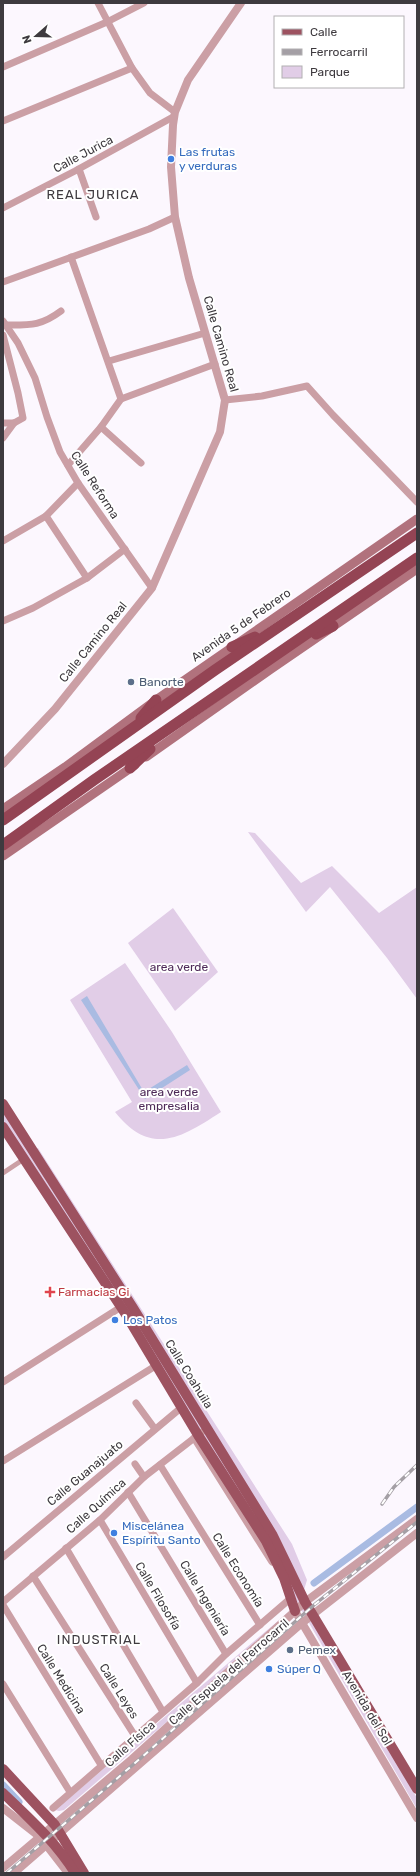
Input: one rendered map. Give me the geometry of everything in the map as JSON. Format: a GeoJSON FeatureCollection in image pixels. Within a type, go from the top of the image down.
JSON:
{"type":"FeatureCollection","features":[{"type":"Feature","properties":{"kind":"highway","name":"Avenida 5 de Febrero"},"geometry":{"type":"LineString","coordinates":[[3,820],[283,624],[417,533]]}},
{"type":"Feature","properties":{"kind":"highway"},"geometry":{"type":"LineString","coordinates":[[3,845],[94,780],[170,730],[417,558]]}},
{"type":"Feature","properties":{"kind":"highway"},"geometry":{"type":"LineString","coordinates":[[232,647],[283,624]]}},
{"type":"Feature","properties":{"kind":"highway"},"geometry":{"type":"LineString","coordinates":[[283,650],[333,626]]}},
{"type":"Feature","properties":{"kind":"highway"},"geometry":{"type":"LineString","coordinates":[[134,728],[156,700]]}},
{"type":"Feature","properties":{"kind":"highway"},"geometry":{"type":"LineString","coordinates":[[130,768],[170,730]]}},
{"type":"Feature","properties":{"kind":"main road","name":"Avenida 5 de Febrero"},"geometry":{"type":"LineString","coordinates":[[3,809],[65,767],[156,700],[417,519]]}},
{"type":"Feature","properties":{"kind":"main road"},"geometry":{"type":"LineString","coordinates":[[3,856],[417,569]]}},
{"type":"Feature","properties":{"kind":"main road","name":"Calle Coahuila"},"geometry":{"type":"LineString","coordinates":[[3,1104],[272,1534],[288,1576],[295,1611]]}},
{"type":"Feature","properties":{"kind":"main road","name":"Calle Coahuila"},"geometry":{"type":"LineString","coordinates":[[3,1127],[121,1307],[182,1406],[196,1437],[306,1602]]}},
{"type":"Feature","properties":{"kind":"main road","name":"Avenida del Sol"},"geometry":{"type":"LineString","coordinates":[[306,1602],[417,1789]]}},
{"type":"Feature","properties":{"kind":"main road"},"geometry":{"type":"LineString","coordinates":[[3,1769],[55,1825],[84,1873]]}},
{"type":"Feature","properties":{"kind":"main road"},"geometry":{"type":"LineString","coordinates":[[3,1793],[44,1831],[75,1873]]}},
{"type":"Feature","properties":{"kind":"street"},"geometry":{"type":"LineString","coordinates":[[98,3],[132,68],[150,93],[174,115]]}},
{"type":"Feature","properties":{"kind":"street"},"geometry":{"type":"LineString","coordinates":[[3,67],[107,22],[144,3]]}},
{"type":"Feature","properties":{"kind":"street","name":"Calle Camino Real"},"geometry":{"type":"LineString","coordinates":[[3,764],[55,709],[152,588],[220,432],[225,400],[189,278],[176,217],[171,167],[174,115],[188,80],[241,3]]}},
{"type":"Feature","properties":{"kind":"street"},"geometry":{"type":"LineString","coordinates":[[3,121],[132,68]]}},
{"type":"Feature","properties":{"kind":"street","name":"Calle Jurica"},"geometry":{"type":"LineString","coordinates":[[3,208],[79,169],[174,115]]}},
{"type":"Feature","properties":{"kind":"street"},"geometry":{"type":"LineString","coordinates":[[79,169],[96,217]]}},
{"type":"Feature","properties":{"kind":"street"},"geometry":{"type":"LineString","coordinates":[[3,282],[148,229],[176,217]]}},
{"type":"Feature","properties":{"kind":"street"},"geometry":{"type":"LineString","coordinates":[[71,257],[109,361],[121,399]]}},
{"type":"Feature","properties":{"kind":"street"},"geometry":{"type":"LineString","coordinates":[[5,323],[32,325],[48,320],[61,311]]}},
{"type":"Feature","properties":{"kind":"street","name":"Calle Reforma"},"geometry":{"type":"LineString","coordinates":[[5,323],[35,378],[60,452],[78,483],[152,588]]}},
{"type":"Feature","properties":{"kind":"street"},"geometry":{"type":"LineString","coordinates":[[109,361],[205,333]]}},
{"type":"Feature","properties":{"kind":"street"},"geometry":{"type":"LineString","coordinates":[[3,335],[23,418],[14,423],[3,424]]}},
{"type":"Feature","properties":{"kind":"street"},"geometry":{"type":"LineString","coordinates":[[68,465],[101,427],[121,399],[215,364]]}},
{"type":"Feature","properties":{"kind":"street"},"geometry":{"type":"LineString","coordinates":[[225,400],[262,396],[307,386],[417,502]]}},
{"type":"Feature","properties":{"kind":"street"},"geometry":{"type":"LineString","coordinates":[[3,438],[14,423]]}},
{"type":"Feature","properties":{"kind":"street"},"geometry":{"type":"LineString","coordinates":[[101,427],[141,463]]}},
{"type":"Feature","properties":{"kind":"street"},"geometry":{"type":"LineString","coordinates":[[3,541],[46,516],[78,483]]}},
{"type":"Feature","properties":{"kind":"street"},"geometry":{"type":"LineString","coordinates":[[46,516],[87,578]]}},
{"type":"Feature","properties":{"kind":"street"},"geometry":{"type":"LineString","coordinates":[[3,621],[34,608],[87,578],[125,549]]}},
{"type":"Feature","properties":{"kind":"street"},"geometry":{"type":"LineString","coordinates":[[3,1173],[24,1159]]}},
{"type":"Feature","properties":{"kind":"street"},"geometry":{"type":"LineString","coordinates":[[3,1382],[121,1307]]}},
{"type":"Feature","properties":{"kind":"street"},"geometry":{"type":"LineString","coordinates":[[3,1461],[157,1365]]}},
{"type":"Feature","properties":{"kind":"street"},"geometry":{"type":"LineString","coordinates":[[136,1403],[155,1429]]}},
{"type":"Feature","properties":{"kind":"street","name":"Calle Guanajuato"},"geometry":{"type":"LineString","coordinates":[[3,1557],[182,1406]]}},
{"type":"Feature","properties":{"kind":"street","name":"Calle Química"},"geometry":{"type":"LineString","coordinates":[[3,1604],[33,1576],[100,1520],[144,1477],[206,1428]]}},
{"type":"Feature","properties":{"kind":"street"},"geometry":{"type":"LineString","coordinates":[[135,1464],[144,1477]]}},
{"type":"Feature","properties":{"kind":"street","name":"Calle Economía"},"geometry":{"type":"LineString","coordinates":[[160,1465],[260,1626]]}},
{"type":"Feature","properties":{"kind":"street","name":"Calle Ingeniería"},"geometry":{"type":"LineString","coordinates":[[128,1492],[226,1654]]}},
{"type":"Feature","properties":{"kind":"street"},"geometry":{"type":"LineString","coordinates":[[306,1602],[417,1519]]}},
{"type":"Feature","properties":{"kind":"street","name":"Calle Filosofía"},"geometry":{"type":"LineString","coordinates":[[100,1520],[197,1683]]}},
{"type":"Feature","properties":{"kind":"street","name":"Calle Espuela del Ferrocarril"},"geometry":{"type":"LineString","coordinates":[[14,1873],[61,1834],[302,1623],[417,1533]]}},
{"type":"Feature","properties":{"kind":"street"},"geometry":{"type":"LineString","coordinates":[[66,1548],[163,1712]]}},
{"type":"Feature","properties":{"kind":"street","name":"Calle Leyes"},"geometry":{"type":"LineString","coordinates":[[33,1576],[135,1736]]}},
{"type":"Feature","properties":{"kind":"street","name":"Calle Física"},"geometry":{"type":"LineString","coordinates":[[53,1808],[197,1683],[226,1654],[292,1598]]}},
{"type":"Feature","properties":{"kind":"street","name":"Calle Física"},"geometry":{"type":"LineString","coordinates":[[3,1868],[132,1759],[306,1602]]}},
{"type":"Feature","properties":{"kind":"street","name":"Calle Medicina"},"geometry":{"type":"LineString","coordinates":[[3,1604],[101,1765]]}},
{"type":"Feature","properties":{"kind":"street","name":"Avenida del Sol"},"geometry":{"type":"LineString","coordinates":[[295,1611],[417,1818]]}},
{"type":"Feature","properties":{"kind":"street"},"geometry":{"type":"LineString","coordinates":[[3,1684],[70,1792]]}},
{"type":"Feature","properties":{"kind":"street"},"geometry":{"type":"LineString","coordinates":[[3,1808],[40,1837],[68,1873]]}},
{"type":"Feature","properties":{"kind":"green space"},"geometry":{"type":"Polygon","coordinates":[[[248,832],[255,833],[301,883],[332,866],[379,913],[417,887],[417,999],[387,958],[330,887],[306,912],[248,832]]]}},
{"type":"Feature","properties":{"kind":"green space","name":"area verde"},"geometry":{"type":"Polygon","coordinates":[[[173,908],[218,972],[175,1011],[128,943],[173,908]]]}},
{"type":"Feature","properties":{"kind":"green space","name":"area verde empresalia"},"geometry":{"type":"Polygon","coordinates":[[[125,963],[172,1032],[221,1112],[193,1129],[166,1139],[154,1139],[141,1135],[128,1126],[115,1112],[132,1102],[70,1000],[125,963]]]}},
{"type":"Feature","properties":{"kind":"green space"},"geometry":{"type":"Polygon","coordinates":[[[3,1106],[31,1150],[38,1148],[292,1544],[307,1580],[301,1600],[417,1798],[417,1809],[298,1604],[274,1551],[3,1126],[3,1106]]]}},
{"type":"Feature","properties":{"kind":"green space"},"geometry":{"type":"Polygon","coordinates":[[[298,1604],[288,1618],[64,1810],[55,1810],[298,1604]]]}},
{"type":"Feature","properties":{"kind":"water"},"geometry":{"type":"Polygon","coordinates":[[[87,996],[144,1092],[187,1065],[190,1070],[145,1099],[81,1000],[87,996]]]}},
{"type":"Feature","properties":{"kind":"waterway"},"geometry":{"type":"LineString","coordinates":[[314,1583],[417,1507]]}},
{"type":"Feature","properties":{"kind":"waterway"},"geometry":{"type":"LineString","coordinates":[[3,1785],[19,1802]]}},
{"type":"Feature","properties":{"kind":"railway"},"geometry":{"type":"LineString","coordinates":[[382,1504],[394,1487],[417,1465]]}},
{"type":"Feature","properties":{"kind":"railway"},"geometry":{"type":"LineString","coordinates":[[7,1873],[142,1757],[314,1605],[417,1522]]}},
{"type":"Feature","properties":{"kind":"place","name":"Las frutas y verduras"},"geometry":{"type":"Point","coordinates":[171,159]}},
{"type":"Feature","properties":{"kind":"place","name":"Banorte"},"geometry":{"type":"Point","coordinates":[131,682]}},
{"type":"Feature","properties":{"kind":"place","name":"Farmacias Gi"},"geometry":{"type":"Point","coordinates":[50,1292]}},
{"type":"Feature","properties":{"kind":"place","name":"Los Patos"},"geometry":{"type":"Point","coordinates":[115,1320]}},
{"type":"Feature","properties":{"kind":"place","name":"Miscelánea Espíritu Santo"},"geometry":{"type":"Point","coordinates":[114,1533]}},
{"type":"Feature","properties":{"kind":"place","name":"Pemex"},"geometry":{"type":"Point","coordinates":[290,1650]}},
{"type":"Feature","properties":{"kind":"place","name":"Súper Q"},"geometry":{"type":"Point","coordinates":[269,1669]}},
{"type":"Feature","properties":{"kind":"district","name":"REAL JURICA"},"geometry":{"type":"Point","coordinates":[93,194]}},
{"type":"Feature","properties":{"kind":"district","name":"INDUSTRIAL"},"geometry":{"type":"Point","coordinates":[99,1639]}}]}
